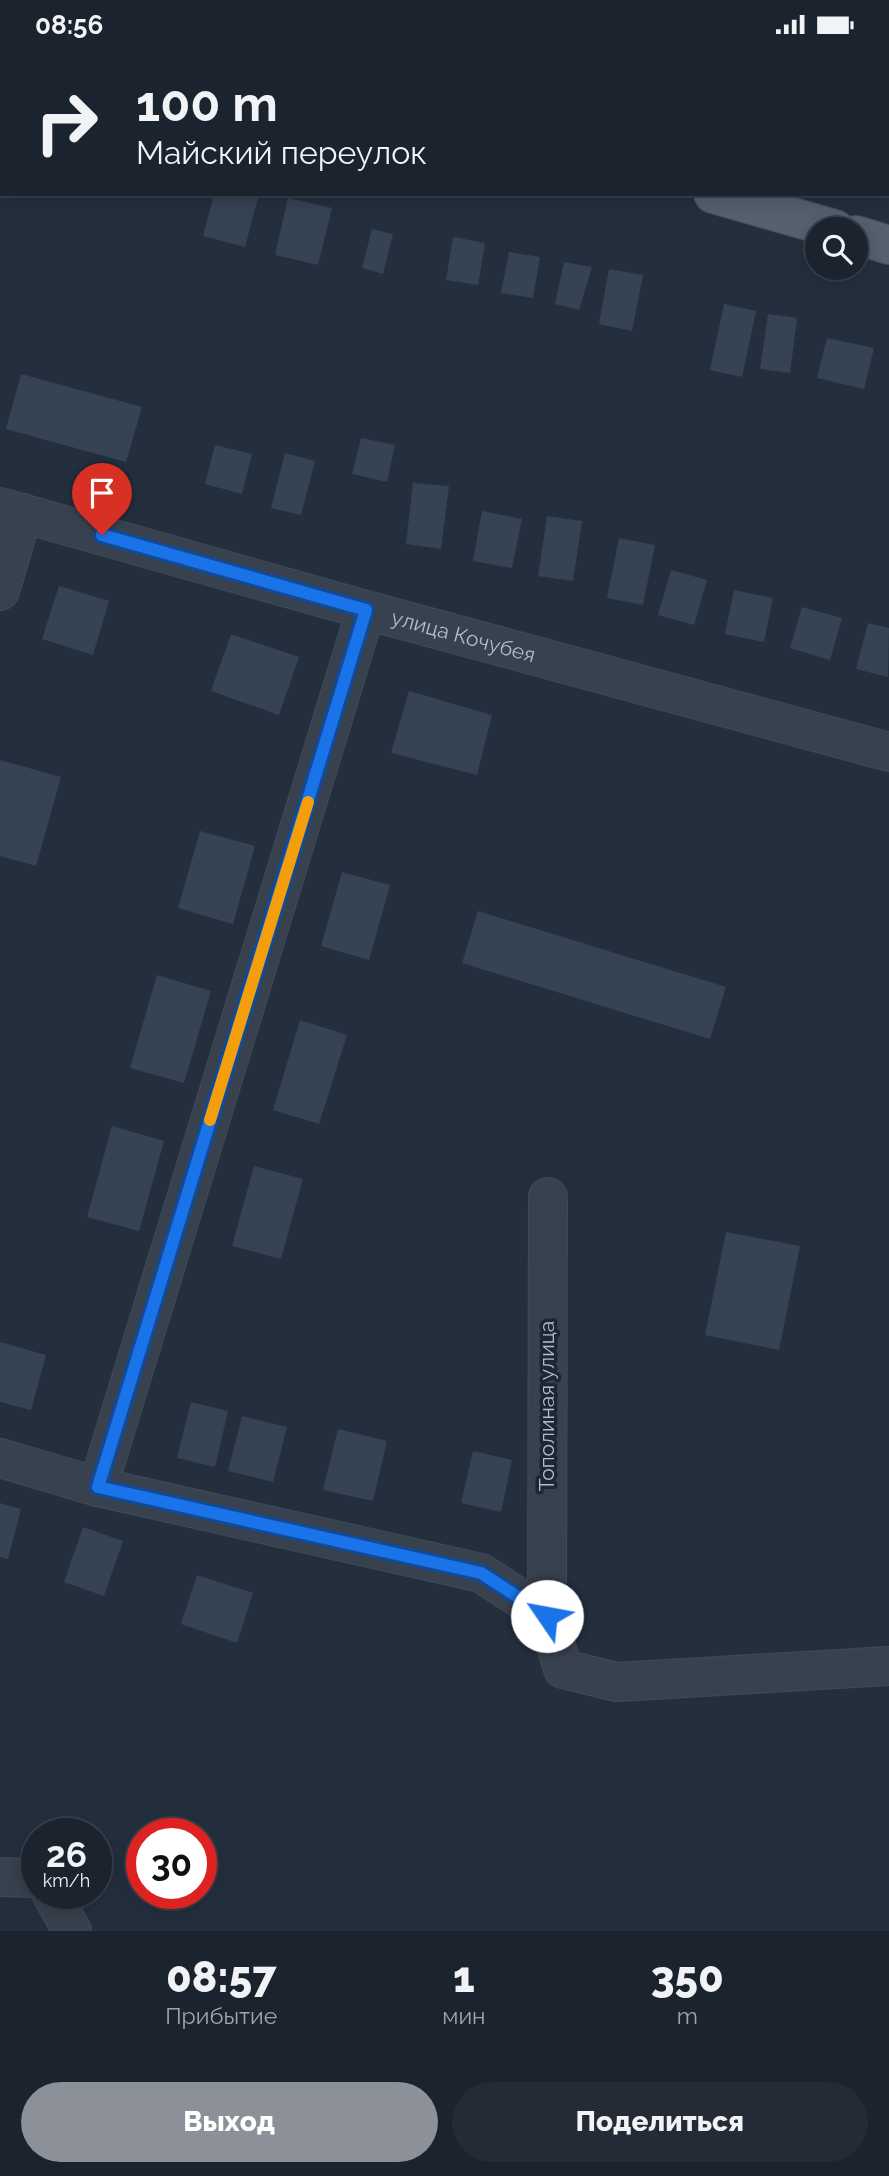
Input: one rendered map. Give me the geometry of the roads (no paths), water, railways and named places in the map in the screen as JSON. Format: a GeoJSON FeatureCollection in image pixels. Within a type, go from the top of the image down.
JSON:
{"type":"FeatureCollection","features":[{"type":"Feature","properties":{"kind":"main road"},"geometry":{"type":"LineString","coordinates":[[720,196],[805,220]]}},
{"type":"Feature","properties":{"kind":"main road"},"geometry":{"type":"LineString","coordinates":[[868,239],[889,245]]}},
{"type":"Feature","properties":{"kind":"street"},"geometry":{"type":"LineString","coordinates":[[0,591],[11,510]]}},
{"type":"Feature","properties":{"kind":"street","name":"улица Кочубея"},"geometry":{"type":"LineString","coordinates":[[11,510],[889,752]]}},
{"type":"Feature","properties":{"kind":"street"},"geometry":{"type":"LineString","coordinates":[[98,1487],[366,610]]}},
{"type":"Feature","properties":{"kind":"street","name":"Тополиная улица"},"geometry":{"type":"LineString","coordinates":[[548,1197],[547,1616],[563,1669],[617,1682],[889,1666]]}},
{"type":"Feature","properties":{"kind":"street"},"geometry":{"type":"LineString","coordinates":[[0,1458],[98,1487],[481,1573],[547,1616]]}},
{"type":"Feature","properties":{"kind":"street"},"geometry":{"type":"LineString","coordinates":[[0,1877],[21,1878]]}},
{"type":"Feature","properties":{"kind":"street"},"geometry":{"type":"LineString","coordinates":[[60,1909],[72,1931]]}}]}
